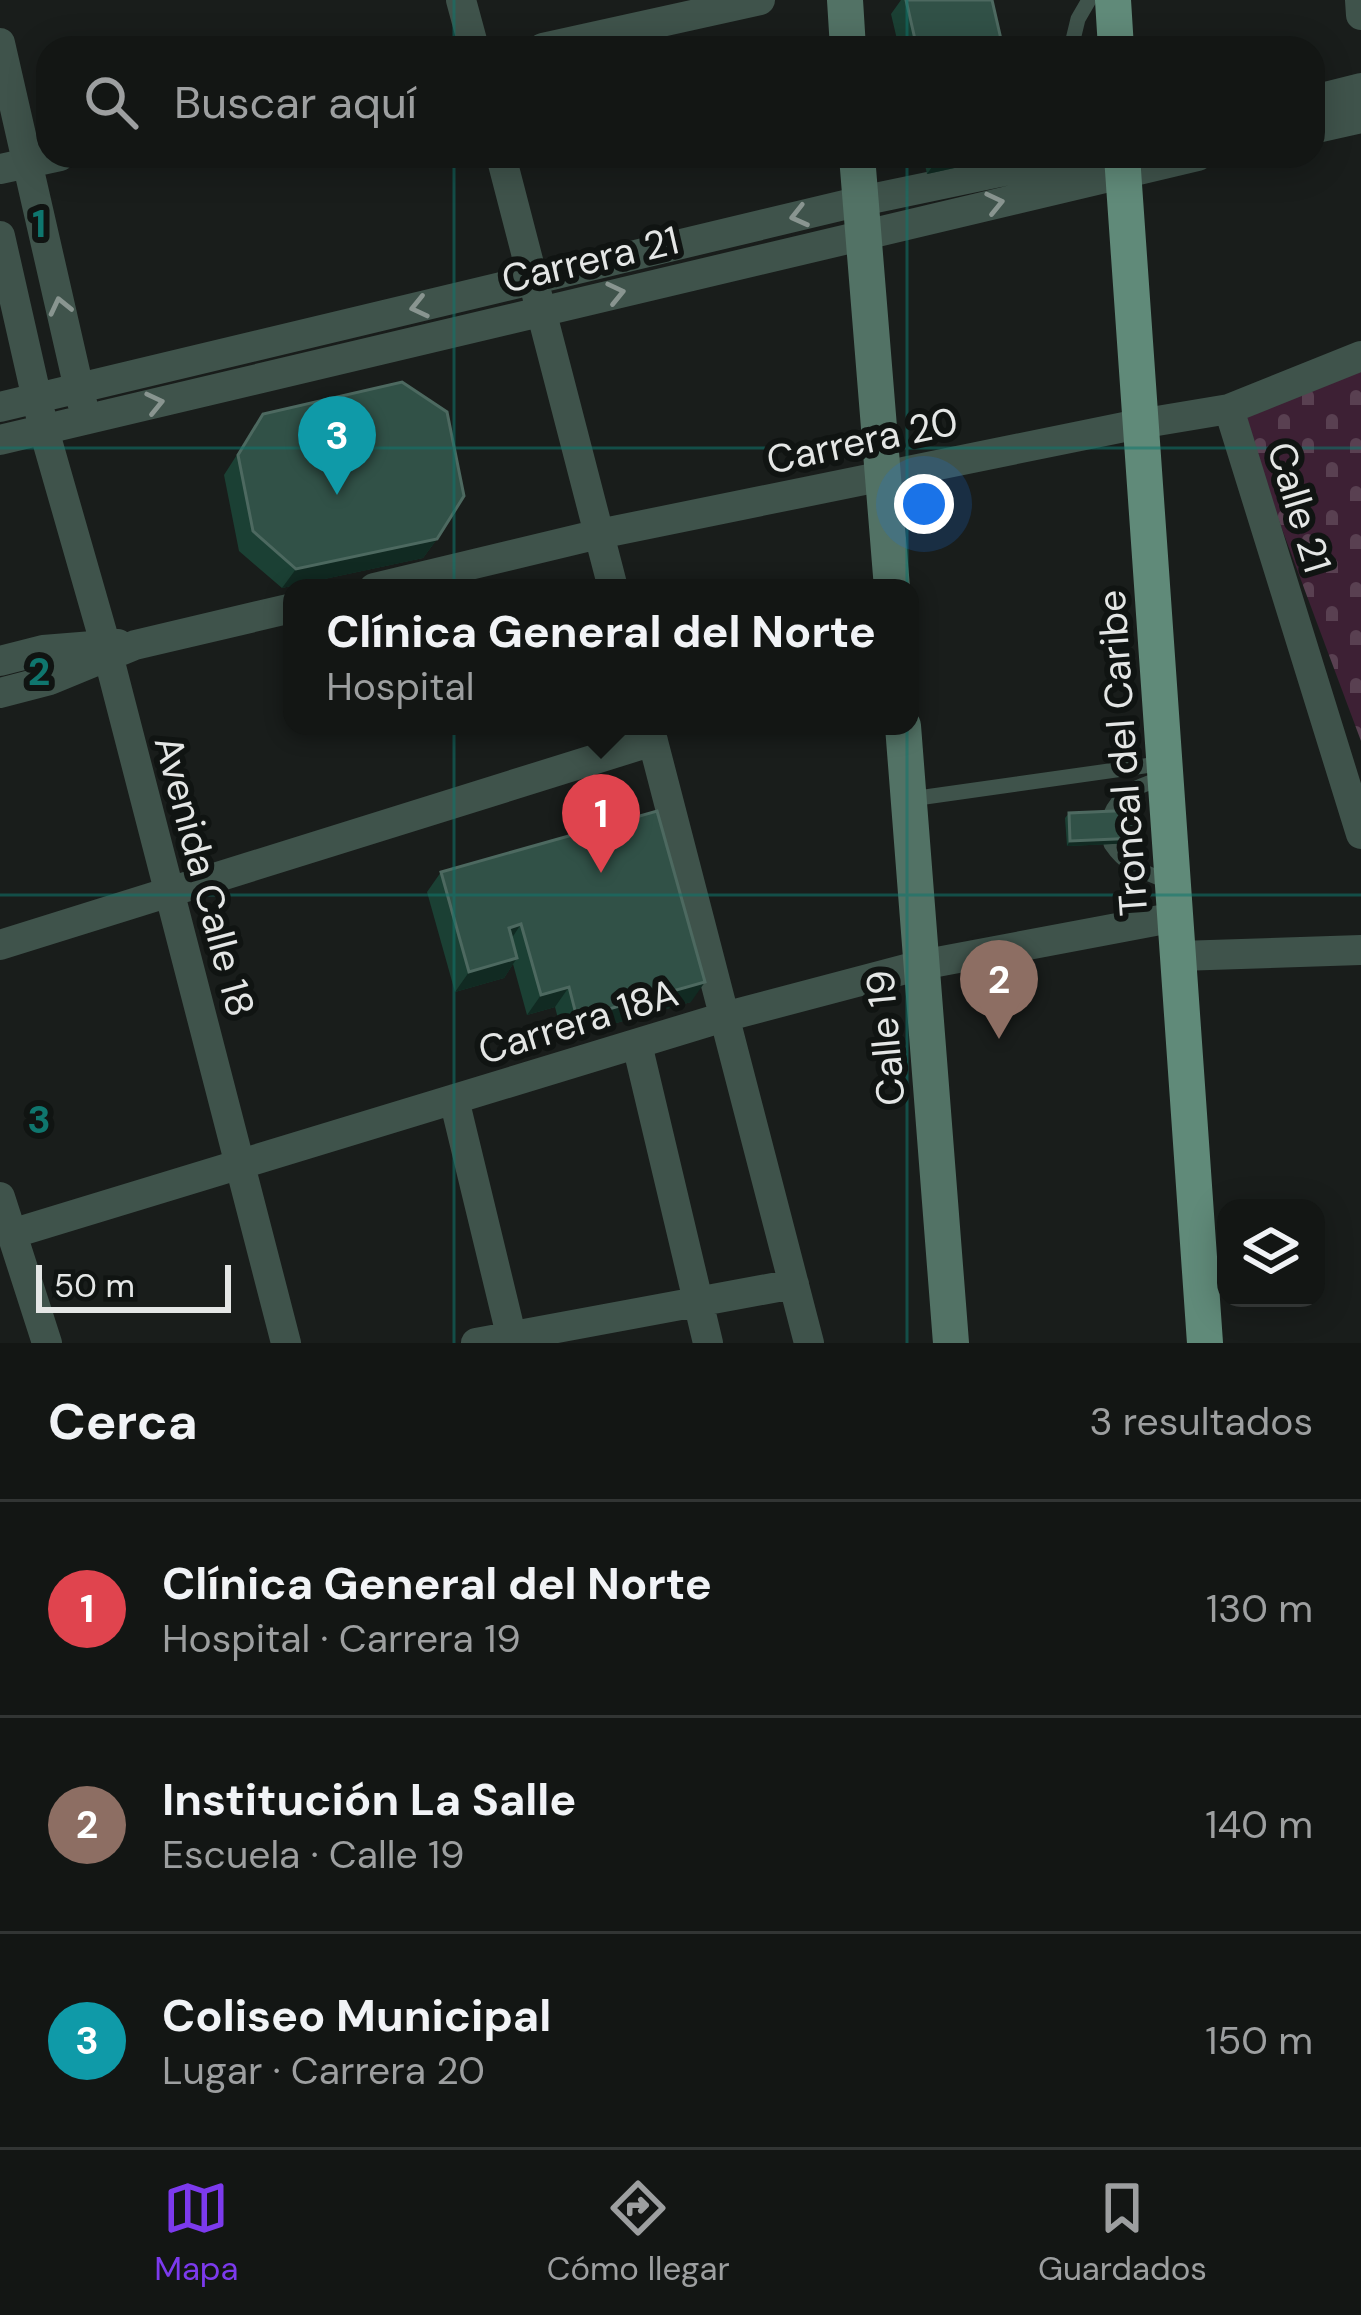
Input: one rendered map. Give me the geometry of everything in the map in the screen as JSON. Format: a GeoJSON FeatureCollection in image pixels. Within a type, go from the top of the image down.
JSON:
{"type":"FeatureCollection","features":[{"type":"Feature","properties":{"kind":"main road"},"geometry":{"type":"LineString","coordinates":[[1113,0],[1115,36]]}},
{"type":"Feature","properties":{"kind":"main road","name":"Troncal del Caribe"},"geometry":{"type":"LineString","coordinates":[[1123,168],[1205,1343]]}},
{"type":"Feature","properties":{"kind":"street"},"geometry":{"type":"LineString","coordinates":[[461,0],[470,36]]}},
{"type":"Feature","properties":{"kind":"street"},"geometry":{"type":"LineString","coordinates":[[597,36],[760,0]]}},
{"type":"Feature","properties":{"kind":"street"},"geometry":{"type":"LineString","coordinates":[[844,0],[847,36]]}},
{"type":"Feature","properties":{"kind":"street"},"geometry":{"type":"LineString","coordinates":[[1360,0],[1361,14]]}},
{"type":"Feature","properties":{"kind":"street"},"geometry":{"type":"LineString","coordinates":[[0,43],[14,166],[86,420]]}},
{"type":"Feature","properties":{"kind":"street"},"geometry":{"type":"LineString","coordinates":[[1325,97],[1361,88]]}},
{"type":"Feature","properties":{"kind":"street"},"geometry":{"type":"LineString","coordinates":[[1325,126],[1361,118]]}},
{"type":"Feature","properties":{"kind":"street"},"geometry":{"type":"LineString","coordinates":[[505,168],[611,579]]}},
{"type":"Feature","properties":{"kind":"street"},"geometry":{"type":"LineString","coordinates":[[858,168],[891,579]]}},
{"type":"Feature","properties":{"kind":"street","name":"Carrera 21"},"geometry":{"type":"LineString","coordinates":[[0,440],[542,311],[1033,168]]}},
{"type":"Feature","properties":{"kind":"street","name":"Carrera 21"},"geometry":{"type":"LineString","coordinates":[[0,407],[534,280],[1108,168]]}},
{"type":"Feature","properties":{"kind":"street","name":"Avenida Calle 18"},"geometry":{"type":"LineString","coordinates":[[0,236],[44,430],[116,649],[170,895],[286,1343]]}},
{"type":"Feature","properties":{"kind":"street","name":"Carrera 20"},"geometry":{"type":"LineString","coordinates":[[412,579],[599,534],[1229,409],[1361,356]]}},
{"type":"Feature","properties":{"kind":"street","name":"Calle 21"},"geometry":{"type":"LineString","coordinates":[[1229,409],[1361,834]]}},
{"type":"Feature","properties":{"kind":"street"},"geometry":{"type":"LineString","coordinates":[[0,693],[116,649],[283,610]]}},
{"type":"Feature","properties":{"kind":"street"},"geometry":{"type":"LineString","coordinates":[[0,661],[44,650],[116,649]]}},
{"type":"Feature","properties":{"kind":"street"},"geometry":{"type":"LineString","coordinates":[[0,945],[170,895],[648,735]]}},
{"type":"Feature","properties":{"kind":"street"},"geometry":{"type":"LineString","coordinates":[[651,735],[809,1343]]}},
{"type":"Feature","properties":{"kind":"street","name":"Calle 19"},"geometry":{"type":"LineString","coordinates":[[904,735],[951,1343]]}},
{"type":"Feature","properties":{"kind":"street","name":"Carrera 18A"},"geometry":{"type":"LineString","coordinates":[[11,1234],[724,1017],[1175,900]]}},
{"type":"Feature","properties":{"kind":"street"},"geometry":{"type":"LineString","coordinates":[[1179,956],[1361,950]]}},
{"type":"Feature","properties":{"kind":"street"},"geometry":{"type":"LineString","coordinates":[[637,1044],[708,1343]]}},
{"type":"Feature","properties":{"kind":"street"},"geometry":{"type":"LineString","coordinates":[[454,1100],[512,1340]]}},
{"type":"Feature","properties":{"kind":"street"},"geometry":{"type":"LineString","coordinates":[[1,1202],[47,1343]]}},
{"type":"Feature","properties":{"kind":"street"},"geometry":{"type":"LineString","coordinates":[[476,1343],[512,1340],[794,1284]]}},
{"type":"Feature","properties":{"kind":"lane"},"geometry":{"type":"LineString","coordinates":[[1074,36],[1089,0]]}},
{"type":"Feature","properties":{"kind":"lane"},"geometry":{"type":"LineString","coordinates":[[908,800],[1166,770]]}},
{"type":"Feature","properties":{"kind":"lane"},"geometry":{"type":"LineString","coordinates":[[1110,816],[1131,788],[1166,770]]}},
{"type":"Feature","properties":{"kind":"lane"},"geometry":{"type":"LineString","coordinates":[[1111,844],[1175,900]]}},
{"type":"Feature","properties":{"kind":"green space"},"geometry":{"type":"Polygon","coordinates":[[[1361,368],[1361,741],[1238,411],[1361,368]]]}},
{"type":"Feature","properties":{"kind":"building"},"geometry":{"type":"Polygon","coordinates":[[[906,0],[992,0],[1000,36],[914,36],[906,0]]]}},
{"type":"Feature","properties":{"kind":"building"},"geometry":{"type":"Polygon","coordinates":[[[402,382],[447,412],[464,496],[437,539],[296,569],[253,531],[238,455],[263,414],[402,382]]]}},
{"type":"Feature","properties":{"kind":"building"},"geometry":{"type":"Polygon","coordinates":[[[1137,810],[1138,838],[1070,841],[1069,813],[1137,810]]]}},
{"type":"Feature","properties":{"kind":"building"},"geometry":{"type":"Polygon","coordinates":[[[657,811],[705,982],[577,1018],[569,987],[541,995],[521,924],[509,928],[517,958],[469,972],[441,872],[657,811]]]}},
{"type":"Feature","properties":{"kind":"place","name":"Coliseo Municipal"},"geometry":{"type":"Point","coordinates":[337,495]}},
{"type":"Feature","properties":{"kind":"place","name":"Clínica General del Norte"},"geometry":{"type":"Point","coordinates":[601,873]}},
{"type":"Feature","properties":{"kind":"place","name":"Institución La Salle"},"geometry":{"type":"Point","coordinates":[999,1039]}}]}
